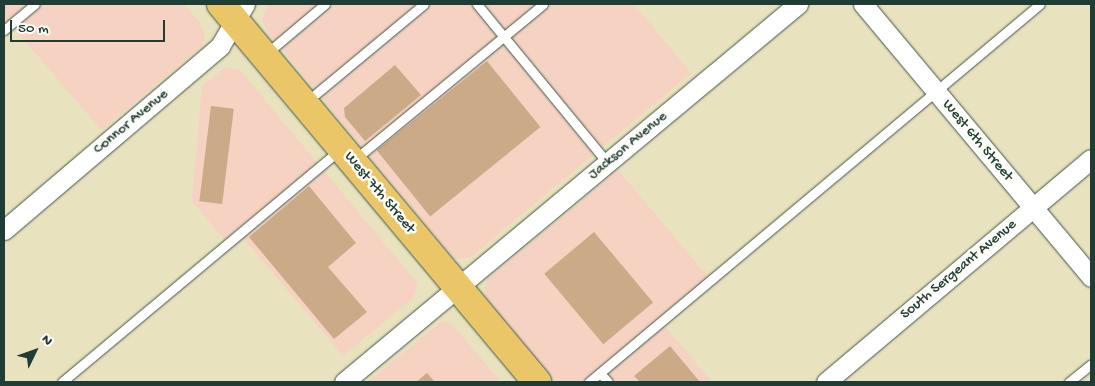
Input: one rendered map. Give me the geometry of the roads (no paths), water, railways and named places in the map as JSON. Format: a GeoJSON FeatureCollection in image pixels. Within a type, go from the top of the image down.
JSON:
{"type":"FeatureCollection","features":[{"type":"Feature","properties":{"kind":"main road","name":"West 7th Street"},"geometry":{"type":"LineString","coordinates":[[234,10],[265,55],[304,104],[537,382]]}},
{"type":"Feature","properties":{"kind":"street","name":"Jackson Avenue"},"geometry":{"type":"LineString","coordinates":[[344,382],[798,4]]}},
{"type":"Feature","properties":{"kind":"street","name":"West 6th Street"},"geometry":{"type":"LineString","coordinates":[[863,4],[1091,277]]}},
{"type":"Feature","properties":{"kind":"street","name":"Connor Avenue"},"geometry":{"type":"LineString","coordinates":[[4,230],[216,49],[234,10]]}},
{"type":"Feature","properties":{"kind":"street","name":"South Sergeant Avenue"},"geometry":{"type":"LineString","coordinates":[[826,382],[1091,159]]}},
{"type":"Feature","properties":{"kind":"lane"},"geometry":{"type":"LineString","coordinates":[[4,30],[35,4]]}},
{"type":"Feature","properties":{"kind":"lane"},"geometry":{"type":"LineString","coordinates":[[265,55],[325,4]]}},
{"type":"Feature","properties":{"kind":"lane"},"geometry":{"type":"LineString","coordinates":[[304,104],[424,4]]}},
{"type":"Feature","properties":{"kind":"lane"},"geometry":{"type":"LineString","coordinates":[[477,4],[608,162]]}},
{"type":"Feature","properties":{"kind":"lane"},"geometry":{"type":"LineString","coordinates":[[62,382],[347,155],[504,36],[543,4]]}},
{"type":"Feature","properties":{"kind":"lane"},"geometry":{"type":"LineString","coordinates":[[589,382],[935,90],[1040,4]]}},
{"type":"Feature","properties":{"kind":"lane"},"geometry":{"type":"LineString","coordinates":[[1069,382],[1091,364]]}},
{"type":"Feature","properties":{"kind":"lane"},"geometry":{"type":"LineString","coordinates":[[600,373],[608,382]]}}]}
